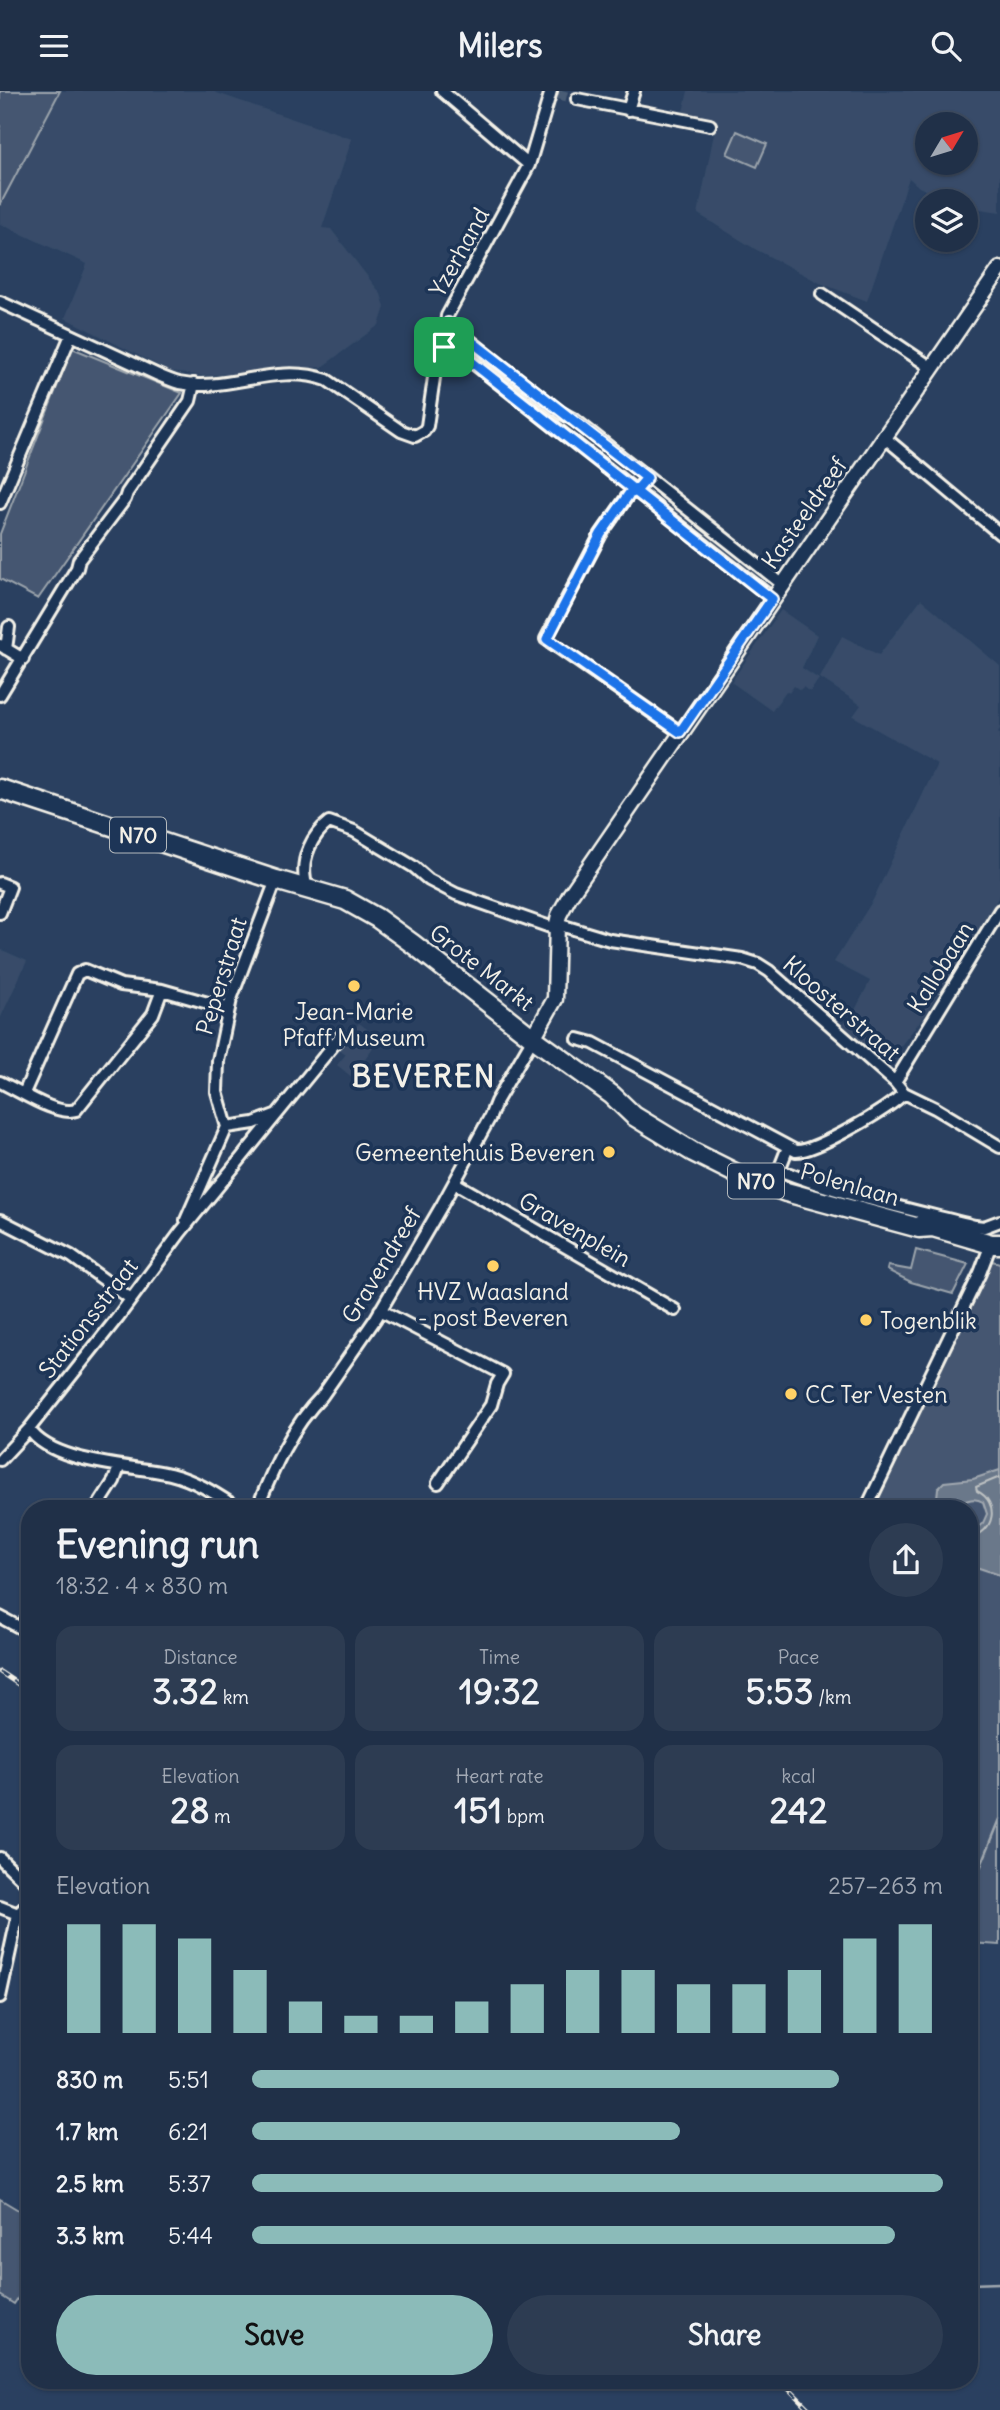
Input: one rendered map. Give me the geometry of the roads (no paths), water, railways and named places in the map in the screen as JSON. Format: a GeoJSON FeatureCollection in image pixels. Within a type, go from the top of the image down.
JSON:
{"type":"FeatureCollection","features":[{"type":"Feature","properties":{"kind":"main road","name":"N70"},"geometry":{"type":"LineString","coordinates":[[0,778],[287,879]]}},
{"type":"Feature","properties":{"kind":"main road","name":"N70"},"geometry":{"type":"LineString","coordinates":[[0,789],[287,879]]}},
{"type":"Feature","properties":{"kind":"main road","name":"Grote Markt"},"geometry":{"type":"LineString","coordinates":[[287,879],[365,910],[533,1038]]}},
{"type":"Feature","properties":{"kind":"main road","name":"Polenlaan"},"geometry":{"type":"LineString","coordinates":[[533,1038],[612,1095],[732,1161],[818,1193],[921,1219],[933,1227],[997,1246]]}},
{"type":"Feature","properties":{"kind":"street"},"geometry":{"type":"LineString","coordinates":[[442,91],[529,165]]}},
{"type":"Feature","properties":{"kind":"street"},"geometry":{"type":"LineString","coordinates":[[628,110],[634,91]]}},
{"type":"Feature","properties":{"kind":"street","name":"Yzerhand"},"geometry":{"type":"LineString","coordinates":[[194,384],[279,373],[312,375],[327,380],[408,435],[421,434],[427,426],[437,358],[444,347],[447,316],[529,165],[553,93]]}},
{"type":"Feature","properties":{"kind":"street"},"geometry":{"type":"LineString","coordinates":[[577,99],[710,125]]}},
{"type":"Feature","properties":{"kind":"street","name":"Kasteeldreef"},"geometry":{"type":"LineString","coordinates":[[556,926],[570,895],[680,732],[1000,269]]}},
{"type":"Feature","properties":{"kind":"street"},"geometry":{"type":"LineString","coordinates":[[822,294],[932,368]]}},
{"type":"Feature","properties":{"kind":"street"},"geometry":{"type":"LineString","coordinates":[[0,302],[158,375],[180,383],[194,384],[190,401],[125,499],[84,552],[0,695]]}},
{"type":"Feature","properties":{"kind":"street"},"geometry":{"type":"LineString","coordinates":[[448,323],[782,584]]}},
{"type":"Feature","properties":{"kind":"street"},"geometry":{"type":"LineString","coordinates":[[0,503],[71,335]]}},
{"type":"Feature","properties":{"kind":"street"},"geometry":{"type":"LineString","coordinates":[[468,359],[468,350],[476,345]]}},
{"type":"Feature","properties":{"kind":"street"},"geometry":{"type":"LineString","coordinates":[[444,347],[452,347],[468,359],[772,599]]}},
{"type":"Feature","properties":{"kind":"street"},"geometry":{"type":"LineString","coordinates":[[884,437],[1000,534]]}},
{"type":"Feature","properties":{"kind":"street"},"geometry":{"type":"LineString","coordinates":[[647,478],[636,491],[629,494],[601,534],[547,639],[680,732]]}},
{"type":"Feature","properties":{"kind":"street"},"geometry":{"type":"LineString","coordinates":[[753,584],[762,577],[764,569]]}},
{"type":"Feature","properties":{"kind":"street"},"geometry":{"type":"LineString","coordinates":[[9,627],[3,647],[23,659]]}},
{"type":"Feature","properties":{"kind":"street","name":"Grote Markt"},"geometry":{"type":"LineString","coordinates":[[287,879],[304,861],[315,837],[329,822],[354,831],[414,867],[429,880],[456,894],[556,926],[555,999],[533,1038]]}},
{"type":"Feature","properties":{"kind":"street","name":"Peperstraat"},"geometry":{"type":"LineString","coordinates":[[227,1127],[221,1111],[216,1075],[229,1009],[247,953],[287,879]]}},
{"type":"Feature","properties":{"kind":"street"},"geometry":{"type":"LineString","coordinates":[[0,883],[10,887],[0,913]]}},
{"type":"Feature","properties":{"kind":"street","name":"Kallobaan"},"geometry":{"type":"LineString","coordinates":[[895,1082],[1000,910]]}},
{"type":"Feature","properties":{"kind":"street","name":"Kloosterstraat"},"geometry":{"type":"LineString","coordinates":[[556,926],[610,940],[742,959],[758,964],[895,1082],[904,1093],[935,1108],[1000,1147]]}},
{"type":"Feature","properties":{"kind":"street"},"geometry":{"type":"LineString","coordinates":[[24,1093],[77,974],[85,970],[121,985],[162,991],[229,1009]]}},
{"type":"Feature","properties":{"kind":"street"},"geometry":{"type":"LineString","coordinates":[[0,1082],[66,1113],[76,1110],[153,1014],[162,991]]}},
{"type":"Feature","properties":{"kind":"street","name":"Stationsstraat"},"geometry":{"type":"LineString","coordinates":[[0,1460],[29,1429],[180,1233],[213,1202],[278,1114],[340,1037]]}},
{"type":"Feature","properties":{"kind":"street","name":"Gravendreef"},"geometry":{"type":"LineString","coordinates":[[261,1500],[278,1458],[380,1310],[455,1183],[496,1102],[533,1038]]}},
{"type":"Feature","properties":{"kind":"street"},"geometry":{"type":"LineString","coordinates":[[578,1039],[593,1043],[788,1147],[803,1151],[819,1145],[892,1104],[904,1093]]}},
{"type":"Feature","properties":{"kind":"street"},"geometry":{"type":"LineString","coordinates":[[227,1127],[254,1123],[278,1114]]}},
{"type":"Feature","properties":{"kind":"street","name":"Stationsstraat"},"geometry":{"type":"LineString","coordinates":[[180,1233],[227,1127]]}},
{"type":"Feature","properties":{"kind":"street","name":"Polenlaan"},"geometry":{"type":"LineString","coordinates":[[788,1147],[779,1171],[861,1197],[975,1226],[984,1227],[1000,1221]]}},
{"type":"Feature","properties":{"kind":"street","name":"Gravenplein"},"geometry":{"type":"LineString","coordinates":[[455,1183],[675,1310]]}},
{"type":"Feature","properties":{"kind":"street"},"geometry":{"type":"LineString","coordinates":[[198,1192],[213,1202]]}},
{"type":"Feature","properties":{"kind":"street"},"geometry":{"type":"LineString","coordinates":[[0,1220],[71,1256],[131,1299]]}},
{"type":"Feature","properties":{"kind":"street"},"geometry":{"type":"LineString","coordinates":[[870,1500],[980,1273],[997,1246]]}},
{"type":"Feature","properties":{"kind":"street"},"geometry":{"type":"LineString","coordinates":[[380,1310],[503,1374],[491,1405],[438,1483]]}},
{"type":"Feature","properties":{"kind":"street"},"geometry":{"type":"LineString","coordinates":[[29,1429],[48,1447],[119,1467],[180,1477],[200,1484],[225,1500]]}},
{"type":"Feature","properties":{"kind":"street"},"geometry":{"type":"LineString","coordinates":[[102,1500],[119,1467]]}},
{"type":"Feature","properties":{"kind":"street"},"geometry":{"type":"LineString","coordinates":[[0,1617],[21,1629]]}},
{"type":"Feature","properties":{"kind":"street"},"geometry":{"type":"LineString","coordinates":[[0,1859],[21,1879]]}},
{"type":"Feature","properties":{"kind":"street"},"geometry":{"type":"LineString","coordinates":[[0,1907],[18,1914]]}},
{"type":"Feature","properties":{"kind":"street"},"geometry":{"type":"LineString","coordinates":[[0,1997],[18,1914],[21,1911]]}},
{"type":"Feature","properties":{"kind":"water"},"geometry":{"type":"Polygon","coordinates":[[[1000,1470],[1000,1575],[978,1568],[978,1527],[987,1514],[983,1502],[974,1499],[937,1498],[938,1488],[944,1482],[973,1479],[1000,1470]]]}},
{"type":"Feature","properties":{"kind":"waterway"},"geometry":{"type":"LineString","coordinates":[[978,1873],[1000,1819]]}},
{"type":"Feature","properties":{"kind":"waterway"},"geometry":{"type":"LineString","coordinates":[[978,2284],[1000,2283]]}},
{"type":"Feature","properties":{"kind":"tunnel"},"geometry":{"type":"LineString","coordinates":[[557,94],[577,99]]}},
{"type":"Feature","properties":{"kind":"railway"},"geometry":{"type":"LineString","coordinates":[[0,1672],[21,1686]]}},
{"type":"Feature","properties":{"kind":"railway"},"geometry":{"type":"LineString","coordinates":[[789,2389],[810,2410]]}},
{"type":"Feature","properties":{"kind":"place","name":"Jean-Marie Pfaff Museum"},"geometry":{"type":"Point","coordinates":[354,986]}},
{"type":"Feature","properties":{"kind":"place","name":"Gemeentehuis Beveren"},"geometry":{"type":"Point","coordinates":[609,1152]}},
{"type":"Feature","properties":{"kind":"place","name":"HVZ Waasland - post Beveren"},"geometry":{"type":"Point","coordinates":[493,1266]}},
{"type":"Feature","properties":{"kind":"place","name":"Togenblik"},"geometry":{"type":"Point","coordinates":[866,1320]}},
{"type":"Feature","properties":{"kind":"place","name":"CC Ter Vesten"},"geometry":{"type":"Point","coordinates":[791,1394]}},
{"type":"Feature","properties":{"kind":"district","name":"BEVEREN"},"geometry":{"type":"Point","coordinates":[424,1076]}}]}
